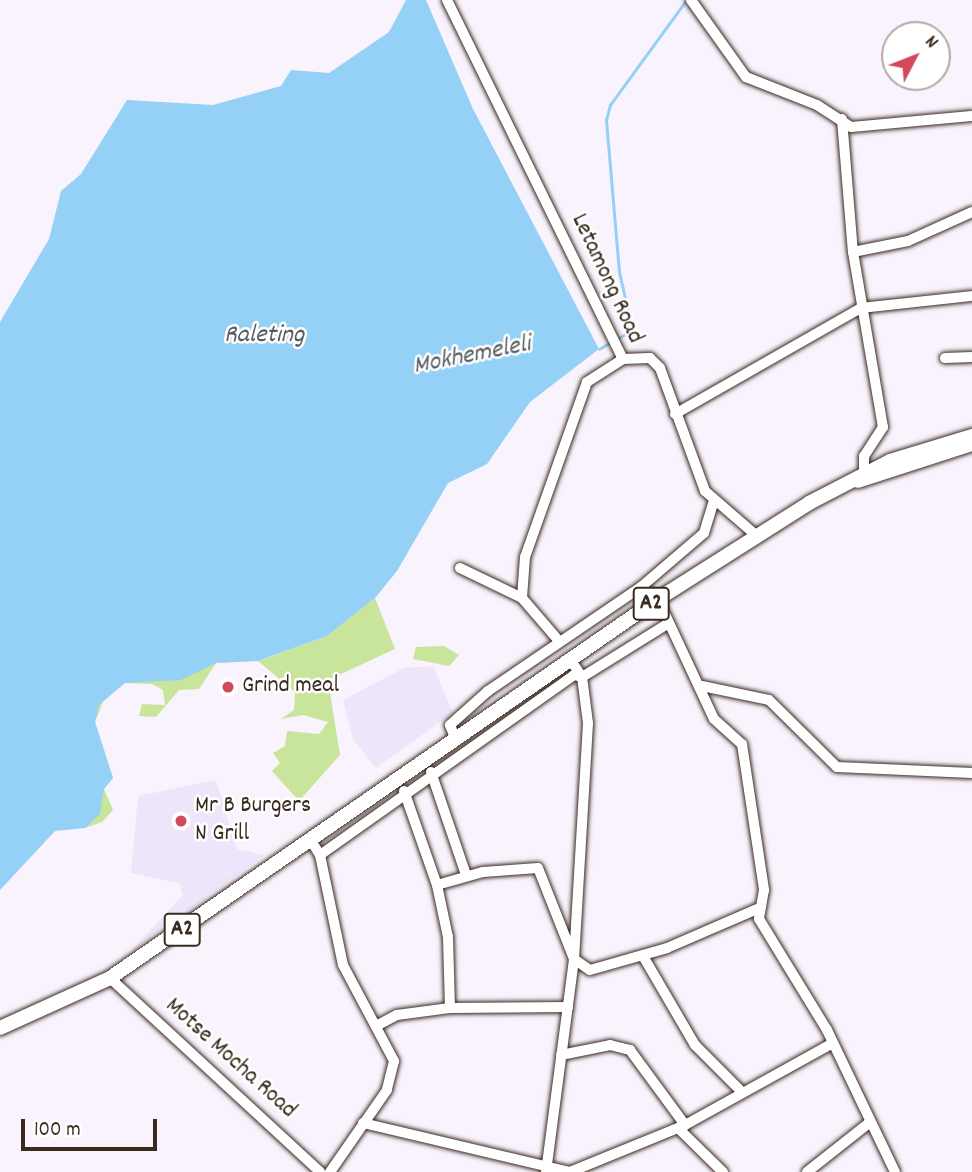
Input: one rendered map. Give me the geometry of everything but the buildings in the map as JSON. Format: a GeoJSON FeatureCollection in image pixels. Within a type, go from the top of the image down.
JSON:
{"type":"FeatureCollection","features":[{"type":"Feature","properties":{"kind":"main road","name":"A2"},"geometry":{"type":"LineString","coordinates":[[0,1028],[110,978],[310,838],[572,662],[658,599],[843,482],[864,472],[972,436]]}},
{"type":"Feature","properties":{"kind":"street","name":"Letamong Road"},"geometry":{"type":"LineString","coordinates":[[447,0],[623,359],[587,382],[576,406],[525,557],[522,598]]}},
{"type":"Feature","properties":{"kind":"street"},"geometry":{"type":"LineString","coordinates":[[691,0],[746,77],[842,119],[851,127],[972,116]]}},
{"type":"Feature","properties":{"kind":"street"},"geometry":{"type":"LineString","coordinates":[[842,119],[853,252],[883,432],[864,456],[864,472]]}},
{"type":"Feature","properties":{"kind":"street"},"geometry":{"type":"LineString","coordinates":[[853,252],[908,241],[972,212]]}},
{"type":"Feature","properties":{"kind":"street"},"geometry":{"type":"LineString","coordinates":[[675,414],[861,308],[972,296]]}},
{"type":"Feature","properties":{"kind":"street"},"geometry":{"type":"LineString","coordinates":[[945,358],[972,357]]}},
{"type":"Feature","properties":{"kind":"street"},"geometry":{"type":"LineString","coordinates":[[623,359],[650,358],[660,368],[675,414],[714,501],[757,536]]}},
{"type":"Feature","properties":{"kind":"street"},"geometry":{"type":"LineString","coordinates":[[843,482],[972,446]]}},
{"type":"Feature","properties":{"kind":"street"},"geometry":{"type":"LineString","coordinates":[[456,740],[450,725],[462,713],[559,641],[641,587],[708,528],[714,501]]}},
{"type":"Feature","properties":{"kind":"street"},"geometry":{"type":"LineString","coordinates":[[460,568],[522,598],[559,641]]}},
{"type":"Feature","properties":{"kind":"street"},"geometry":{"type":"LineString","coordinates":[[437,885],[466,875],[538,868],[574,959],[590,970],[643,956],[757,909],[765,890],[745,752],[714,719],[702,686],[658,599],[641,587]]}},
{"type":"Feature","properties":{"kind":"street"},"geometry":{"type":"LineString","coordinates":[[320,855],[404,791],[574,676],[582,677],[669,623]]}},
{"type":"Feature","properties":{"kind":"street"},"geometry":{"type":"LineString","coordinates":[[547,1169],[574,959],[588,723],[582,677],[572,662]]}},
{"type":"Feature","properties":{"kind":"street"},"geometry":{"type":"LineString","coordinates":[[702,686],[769,700],[837,767],[972,773]]}},
{"type":"Feature","properties":{"kind":"street"},"geometry":{"type":"LineString","coordinates":[[431,772],[466,875]]}},
{"type":"Feature","properties":{"kind":"street"},"geometry":{"type":"LineString","coordinates":[[404,791],[437,885],[451,966],[450,1008]]}},
{"type":"Feature","properties":{"kind":"street"},"geometry":{"type":"LineString","coordinates":[[310,838],[320,855],[343,965],[394,1061],[387,1090],[330,1172]]}},
{"type":"Feature","properties":{"kind":"street"},"geometry":{"type":"LineString","coordinates":[[757,909],[833,1043],[895,1172]]}},
{"type":"Feature","properties":{"kind":"street"},"geometry":{"type":"LineString","coordinates":[[643,956],[695,1045],[742,1092]]}},
{"type":"Feature","properties":{"kind":"street","name":"Motse Mocha Road"},"geometry":{"type":"LineString","coordinates":[[110,978],[320,1172]]}},
{"type":"Feature","properties":{"kind":"street"},"geometry":{"type":"LineString","coordinates":[[376,1027],[397,1015],[450,1008],[568,1007]]}},
{"type":"Feature","properties":{"kind":"street"},"geometry":{"type":"LineString","coordinates":[[363,1123],[547,1169],[570,1172],[681,1126],[833,1043]]}},
{"type":"Feature","properties":{"kind":"street"},"geometry":{"type":"LineString","coordinates":[[561,1055],[610,1045],[630,1051],[681,1126],[723,1172]]}},
{"type":"Feature","properties":{"kind":"street"},"geometry":{"type":"LineString","coordinates":[[807,1172],[870,1123]]}},
{"type":"Feature","properties":{"kind":"shaded area"},"geometry":{"type":"Polygon","coordinates":[[[433,666],[453,713],[376,768],[353,739],[343,700],[404,668],[433,666]]]}},
{"type":"Feature","properties":{"kind":"shaded area"},"geometry":{"type":"Polygon","coordinates":[[[216,780],[237,849],[265,855],[129,953],[183,895],[179,883],[131,873],[138,796],[216,780]]]}},
{"type":"Feature","properties":{"kind":"green space"},"geometry":{"type":"Polygon","coordinates":[[[375,598],[395,649],[328,680],[340,755],[299,801],[272,771],[280,763],[273,753],[285,746],[287,731],[319,734],[328,722],[303,715],[281,719],[294,710],[295,692],[258,661],[216,663],[199,689],[179,690],[156,717],[139,716],[142,704],[165,705],[163,690],[152,684],[125,683],[105,697],[95,722],[113,778],[104,789],[113,810],[102,822],[85,828],[62,822],[0,789],[59,671],[262,660],[327,636],[375,598]]]}},
{"type":"Feature","properties":{"kind":"green space"},"geometry":{"type":"Polygon","coordinates":[[[444,646],[459,655],[449,666],[413,659],[416,647],[444,646]]]}},
{"type":"Feature","properties":{"kind":"water","name":"Raleting"},"geometry":{"type":"Polygon","coordinates":[[[406,0],[426,0],[473,109],[599,349],[530,402],[487,464],[448,483],[397,571],[375,598],[327,636],[258,661],[216,663],[181,680],[125,683],[99,705],[95,722],[113,778],[104,789],[100,814],[85,828],[55,831],[0,890],[0,322],[49,239],[61,191],[81,174],[127,100],[213,105],[281,86],[291,70],[329,73],[389,32],[406,0]]]}},
{"type":"Feature","properties":{"kind":"waterway","name":"Mokhemeleli"},"geometry":{"type":"LineString","coordinates":[[617,339],[632,330],[619,272],[606,120],[610,105],[684,3]]}},
{"type":"Feature","properties":{"kind":"waterway","name":"Mokhemeleli"},"geometry":{"type":"LineString","coordinates":[[599,349],[611,342]]}},
{"type":"Feature","properties":{"kind":"place","name":"Grind meal"},"geometry":{"type":"Point","coordinates":[228,687]}},
{"type":"Feature","properties":{"kind":"place","name":"Mr B Burgers N Grill"},"geometry":{"type":"Point","coordinates":[181,821]}}]}
